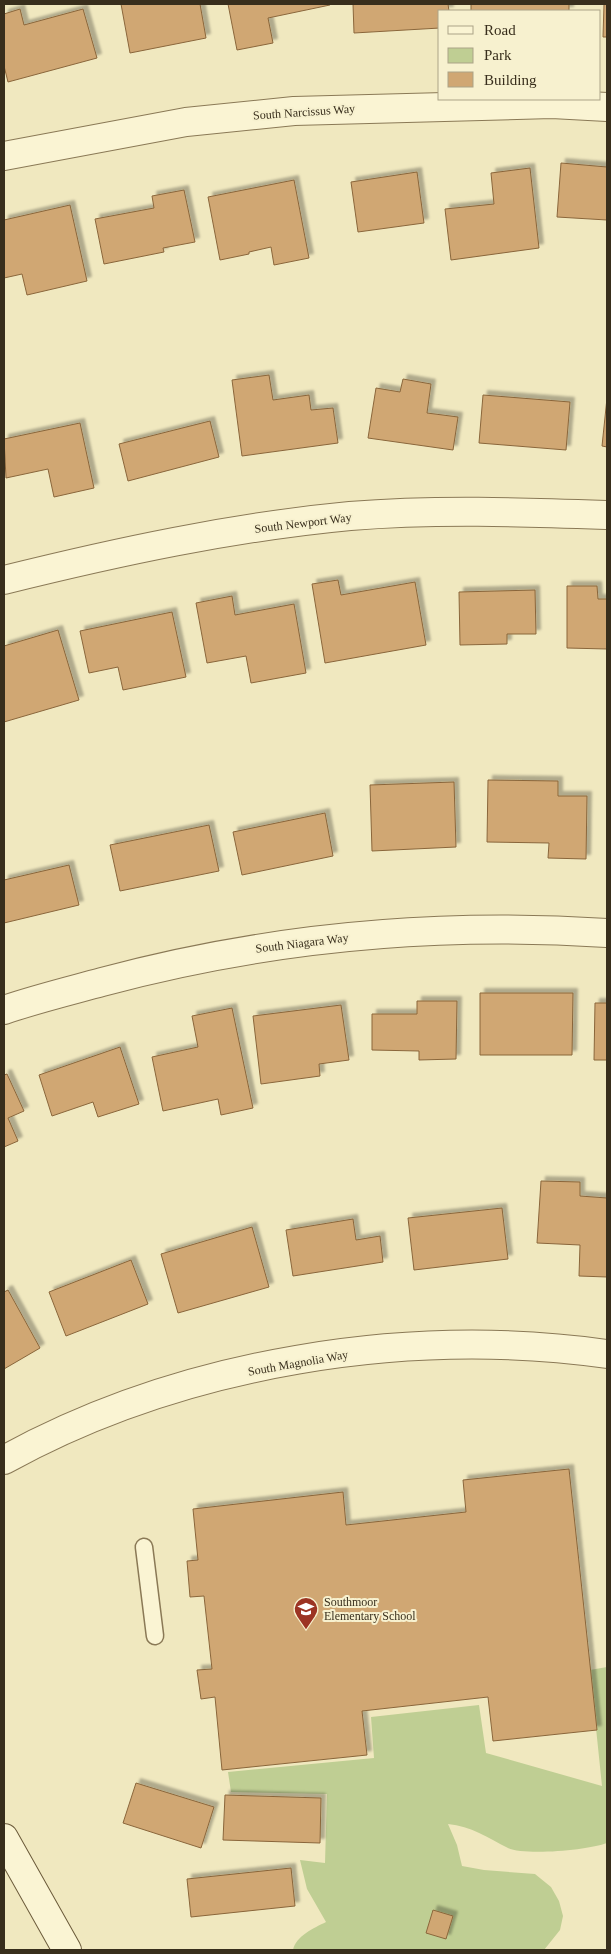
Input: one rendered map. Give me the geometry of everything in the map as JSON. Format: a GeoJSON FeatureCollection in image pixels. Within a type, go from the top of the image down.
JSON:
{"type":"FeatureCollection","features":[{"type":"Feature","properties":{"kind":"street","name":"South Narcissus Way"},"geometry":{"type":"LineString","coordinates":[[4,156],[186,122],[294,111],[552,104],[607,107]]}},
{"type":"Feature","properties":{"kind":"street","name":"South Newport Way"},"geometry":{"type":"LineString","coordinates":[[4,580],[207,536],[350,516],[469,511],[607,515]]}},
{"type":"Feature","properties":{"kind":"street","name":"South Niagara Way"},"geometry":{"type":"LineString","coordinates":[[4,1010],[169,964],[306,940],[440,931],[544,928],[607,932]]}},
{"type":"Feature","properties":{"kind":"street","name":"South Magnolia Way"},"geometry":{"type":"LineString","coordinates":[[4,1460],[96,1416],[160,1393],[285,1363],[396,1347],[466,1344],[523,1346],[607,1354]]}},
{"type":"Feature","properties":{"kind":"street"},"geometry":{"type":"LineString","coordinates":[[4,1838],[67,1950]]}},
{"type":"Feature","properties":{"kind":"lane"},"geometry":{"type":"LineString","coordinates":[[144,1547],[154,1636]]}},
{"type":"Feature","properties":{"kind":"green space"},"geometry":{"type":"Polygon","coordinates":[[[607,1667],[607,1843],[586,1848],[528,1852],[508,1848],[472,1830],[448,1824],[457,1845],[462,1866],[484,1870],[535,1874],[551,1887],[559,1901],[563,1916],[560,1930],[544,1950],[293,1950],[302,1937],[326,1922],[307,1889],[300,1860],[325,1863],[327,1794],[231,1792],[228,1772],[374,1758],[371,1717],[479,1705],[486,1753],[602,1786],[590,1670],[607,1667]]]}},
{"type":"Feature","properties":{"kind":"building"},"geometry":{"type":"Polygon","coordinates":[[[121,4],[200,4],[206,38],[130,53],[121,4]]]}},
{"type":"Feature","properties":{"kind":"building"},"geometry":{"type":"Polygon","coordinates":[[[228,4],[330,5],[268,18],[273,43],[237,50],[228,4]]]}},
{"type":"Feature","properties":{"kind":"building"},"geometry":{"type":"Polygon","coordinates":[[[353,4],[448,4],[449,10],[438,10],[438,28],[354,33],[353,4]]]}},
{"type":"Feature","properties":{"kind":"building"},"geometry":{"type":"Polygon","coordinates":[[[471,4],[569,4],[569,10],[471,10],[471,4]]]}},
{"type":"Feature","properties":{"kind":"building"},"geometry":{"type":"Polygon","coordinates":[[[604,4],[607,4],[607,37],[603,37],[604,4]]]}},
{"type":"Feature","properties":{"kind":"building"},"geometry":{"type":"Polygon","coordinates":[[[20,9],[24,25],[83,9],[97,58],[8,82],[4,66],[4,14],[20,9]]]}},
{"type":"Feature","properties":{"kind":"building"},"geometry":{"type":"Polygon","coordinates":[[[561,163],[607,167],[607,220],[557,217],[561,163]]]}},
{"type":"Feature","properties":{"kind":"building"},"geometry":{"type":"Polygon","coordinates":[[[530,168],[539,248],[451,260],[445,209],[494,204],[491,173],[530,168]]]}},
{"type":"Feature","properties":{"kind":"building"},"geometry":{"type":"Polygon","coordinates":[[[417,172],[424,223],[358,232],[351,182],[417,172]]]}},
{"type":"Feature","properties":{"kind":"building"},"geometry":{"type":"Polygon","coordinates":[[[294,180],[309,258],[274,265],[271,247],[220,260],[208,197],[294,180]]]}},
{"type":"Feature","properties":{"kind":"building"},"geometry":{"type":"Polygon","coordinates":[[[184,190],[195,242],[163,248],[164,252],[104,264],[95,219],[154,208],[152,196],[184,190]]]}},
{"type":"Feature","properties":{"kind":"building"},"geometry":{"type":"Polygon","coordinates":[[[70,205],[87,281],[27,295],[22,274],[4,278],[4,220],[70,205]]]}},
{"type":"Feature","properties":{"kind":"building"},"geometry":{"type":"Polygon","coordinates":[[[269,375],[273,400],[309,395],[311,410],[333,408],[338,443],[242,456],[232,380],[269,375]]]}},
{"type":"Feature","properties":{"kind":"building"},"geometry":{"type":"Polygon","coordinates":[[[403,379],[431,384],[427,413],[458,417],[453,450],[368,438],[376,388],[400,392],[403,379]]]}},
{"type":"Feature","properties":{"kind":"building"},"geometry":{"type":"Polygon","coordinates":[[[483,395],[570,402],[566,450],[479,443],[483,395]]]}},
{"type":"Feature","properties":{"kind":"building"},"geometry":{"type":"Polygon","coordinates":[[[607,398],[607,447],[602,446],[607,398]]]}},
{"type":"Feature","properties":{"kind":"building"},"geometry":{"type":"Polygon","coordinates":[[[210,421],[219,457],[128,481],[119,444],[210,421]]]}},
{"type":"Feature","properties":{"kind":"building"},"geometry":{"type":"Polygon","coordinates":[[[80,423],[94,488],[54,497],[48,469],[6,478],[4,439],[80,423]]]}},
{"type":"Feature","properties":{"kind":"building"},"geometry":{"type":"Polygon","coordinates":[[[338,580],[341,595],[415,582],[426,645],[325,663],[312,584],[338,580]]]}},
{"type":"Feature","properties":{"kind":"building"},"geometry":{"type":"Polygon","coordinates":[[[567,586],[597,586],[598,599],[607,599],[607,649],[567,648],[567,586]]]}},
{"type":"Feature","properties":{"kind":"building"},"geometry":{"type":"Polygon","coordinates":[[[535,590],[536,634],[507,634],[507,644],[460,645],[459,592],[535,590]]]}},
{"type":"Feature","properties":{"kind":"building"},"geometry":{"type":"Polygon","coordinates":[[[232,596],[235,615],[294,604],[306,673],[251,683],[246,656],[207,663],[196,603],[232,596]]]}},
{"type":"Feature","properties":{"kind":"building"},"geometry":{"type":"Polygon","coordinates":[[[172,612],[186,677],[123,690],[118,667],[89,673],[80,631],[172,612]]]}},
{"type":"Feature","properties":{"kind":"building"},"geometry":{"type":"Polygon","coordinates":[[[58,630],[79,700],[4,722],[4,646],[58,630]]]}},
{"type":"Feature","properties":{"kind":"building"},"geometry":{"type":"Polygon","coordinates":[[[488,780],[558,781],[558,796],[587,796],[586,859],[548,858],[549,843],[487,842],[488,780]]]}},
{"type":"Feature","properties":{"kind":"building"},"geometry":{"type":"Polygon","coordinates":[[[454,782],[456,847],[372,851],[370,785],[454,782]]]}},
{"type":"Feature","properties":{"kind":"building"},"geometry":{"type":"Polygon","coordinates":[[[325,813],[333,856],[242,875],[233,832],[325,813]]]}},
{"type":"Feature","properties":{"kind":"building"},"geometry":{"type":"Polygon","coordinates":[[[209,825],[219,871],[120,891],[110,845],[209,825]]]}},
{"type":"Feature","properties":{"kind":"building"},"geometry":{"type":"Polygon","coordinates":[[[69,865],[79,905],[4,923],[4,880],[69,865]]]}},
{"type":"Feature","properties":{"kind":"building"},"geometry":{"type":"Polygon","coordinates":[[[480,993],[573,993],[572,1055],[480,1055],[480,993]]]}},
{"type":"Feature","properties":{"kind":"building"},"geometry":{"type":"Polygon","coordinates":[[[417,1001],[457,1001],[456,1059],[419,1060],[419,1051],[372,1050],[372,1014],[417,1014],[417,1001]]]}},
{"type":"Feature","properties":{"kind":"building"},"geometry":{"type":"Polygon","coordinates":[[[595,1003],[607,1003],[607,1060],[594,1060],[595,1003]]]}},
{"type":"Feature","properties":{"kind":"building"},"geometry":{"type":"Polygon","coordinates":[[[341,1005],[349,1060],[319,1064],[320,1076],[261,1084],[253,1016],[341,1005]]]}},
{"type":"Feature","properties":{"kind":"building"},"geometry":{"type":"Polygon","coordinates":[[[232,1008],[253,1108],[221,1115],[218,1099],[163,1111],[152,1057],[198,1047],[192,1016],[232,1008]]]}},
{"type":"Feature","properties":{"kind":"building"},"geometry":{"type":"Polygon","coordinates":[[[120,1047],[139,1104],[98,1117],[93,1102],[52,1116],[39,1075],[120,1047]]]}},
{"type":"Feature","properties":{"kind":"building"},"geometry":{"type":"Polygon","coordinates":[[[7,1074],[24,1111],[8,1118],[18,1141],[4,1147],[4,1075],[7,1074]]]}},
{"type":"Feature","properties":{"kind":"building"},"geometry":{"type":"Polygon","coordinates":[[[541,1181],[580,1182],[580,1196],[607,1198],[607,1277],[579,1276],[580,1245],[537,1243],[541,1181]]]}},
{"type":"Feature","properties":{"kind":"building"},"geometry":{"type":"Polygon","coordinates":[[[502,1208],[508,1259],[414,1270],[408,1218],[502,1208]]]}},
{"type":"Feature","properties":{"kind":"building"},"geometry":{"type":"Polygon","coordinates":[[[353,1219],[356,1240],[380,1236],[383,1262],[293,1276],[286,1230],[353,1219]]]}},
{"type":"Feature","properties":{"kind":"building"},"geometry":{"type":"Polygon","coordinates":[[[252,1227],[269,1287],[178,1313],[161,1254],[252,1227]]]}},
{"type":"Feature","properties":{"kind":"building"},"geometry":{"type":"Polygon","coordinates":[[[131,1260],[148,1304],[66,1336],[49,1292],[131,1260]]]}},
{"type":"Feature","properties":{"kind":"building"},"geometry":{"type":"Polygon","coordinates":[[[8,1290],[40,1348],[4,1369],[4,1292],[8,1290]]]}},
{"type":"Feature","properties":{"kind":"building"},"geometry":{"type":"Polygon","coordinates":[[[569,1469],[597,1730],[493,1741],[488,1697],[362,1711],[367,1755],[222,1770],[215,1697],[201,1699],[197,1670],[212,1669],[204,1596],[190,1597],[187,1561],[198,1560],[193,1509],[343,1492],[346,1525],[466,1512],[463,1480],[569,1469]]]}},
{"type":"Feature","properties":{"kind":"building"},"geometry":{"type":"Polygon","coordinates":[[[136,1783],[214,1807],[201,1848],[123,1823],[136,1783]]]}},
{"type":"Feature","properties":{"kind":"building"},"geometry":{"type":"Polygon","coordinates":[[[225,1795],[321,1798],[320,1843],[223,1840],[225,1795]]]}},
{"type":"Feature","properties":{"kind":"building"},"geometry":{"type":"Polygon","coordinates":[[[291,1868],[295,1906],[191,1917],[187,1879],[291,1868]]]}},
{"type":"Feature","properties":{"kind":"building"},"geometry":{"type":"Polygon","coordinates":[[[433,1910],[453,1916],[446,1939],[426,1933],[433,1910]]]}},
{"type":"Feature","properties":{"kind":"place","name":"Southmoor Elementary School"},"geometry":{"type":"Point","coordinates":[306,1630]}}]}
